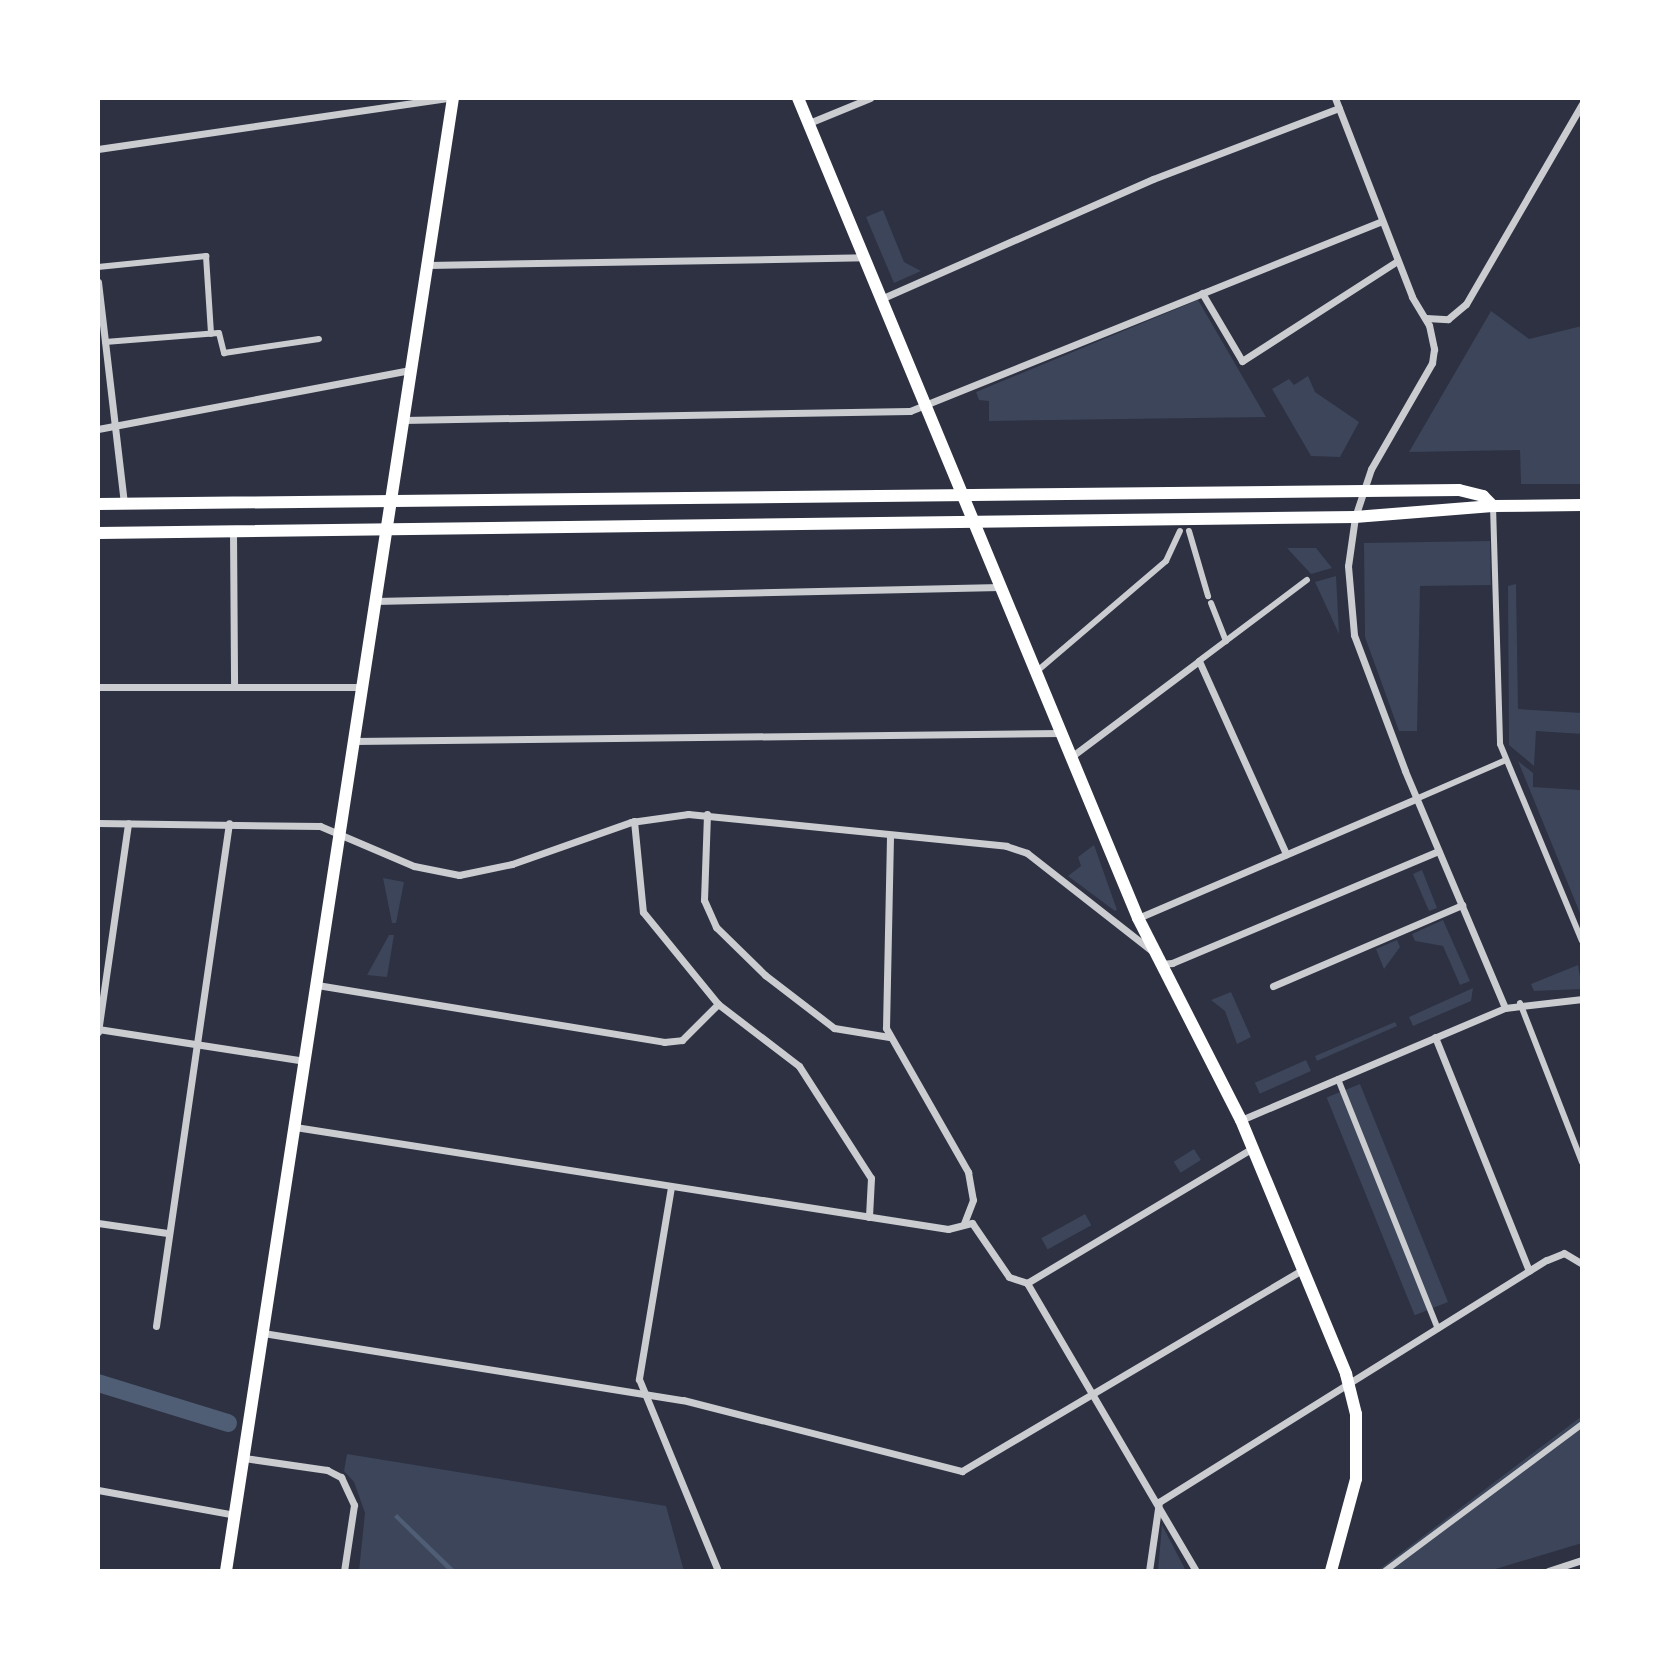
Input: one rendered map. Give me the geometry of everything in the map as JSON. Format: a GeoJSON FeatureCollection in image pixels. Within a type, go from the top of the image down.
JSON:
{"type":"FeatureCollection","features":[{"type":"Feature","properties":{"kind":"main road"},"geometry":{"type":"LineString","coordinates":[[226,1571],[340,834],[384,528],[428,265],[451,98]]}},
{"type":"Feature","properties":{"kind":"main road"},"geometry":{"type":"LineString","coordinates":[[798,98],[928,404],[1000,587],[1138,918],[1156,958],[1241,1120],[1350,1385],[1356,1414],[1356,1479],[1331,1571]]}},
{"type":"Feature","properties":{"kind":"main road"},"geometry":{"type":"LineString","coordinates":[[98,504],[1459,490],[1483,496],[1493,506]]}},
{"type":"Feature","properties":{"kind":"main road"},"geometry":{"type":"LineString","coordinates":[[98,533],[1355,517],[1493,506],[1582,505]]}},
{"type":"Feature","properties":{"kind":"street"},"geometry":{"type":"LineString","coordinates":[[98,149],[451,98]]}},
{"type":"Feature","properties":{"kind":"street"},"geometry":{"type":"LineString","coordinates":[[809,123],[870,98]]}},
{"type":"Feature","properties":{"kind":"street"},"geometry":{"type":"LineString","coordinates":[[1335,98],[1397,261],[1431,332],[1432,363],[1363,491],[1355,517],[1348,566],[1354,635],[1416,799],[1505,1008]]}},
{"type":"Feature","properties":{"kind":"street"},"geometry":{"type":"LineString","coordinates":[[1426,318],[1448,319],[1466,304],[1582,104]]}},
{"type":"Feature","properties":{"kind":"street"},"geometry":{"type":"LineString","coordinates":[[883,298],[1140,184],[1339,108]]}},
{"type":"Feature","properties":{"kind":"street"},"geometry":{"type":"LineString","coordinates":[[403,420],[896,412],[928,404],[1382,220]]}},
{"type":"Feature","properties":{"kind":"street"},"geometry":{"type":"LineString","coordinates":[[98,267],[206,256],[211,334]]}},
{"type":"Feature","properties":{"kind":"street"},"geometry":{"type":"LineString","coordinates":[[428,265],[866,257]]}},
{"type":"Feature","properties":{"kind":"street"},"geometry":{"type":"LineString","coordinates":[[1202,293],[1242,362],[1397,261]]}},
{"type":"Feature","properties":{"kind":"street"},"geometry":{"type":"LineString","coordinates":[[98,282],[101,331],[105,342],[124,503]]}},
{"type":"Feature","properties":{"kind":"street"},"geometry":{"type":"LineString","coordinates":[[105,342],[219,333],[223,353],[319,339]]}},
{"type":"Feature","properties":{"kind":"street"},"geometry":{"type":"LineString","coordinates":[[98,429],[411,370]]}},
{"type":"Feature","properties":{"kind":"street"},"geometry":{"type":"LineString","coordinates":[[1493,506],[1500,744],[1582,942]]}},
{"type":"Feature","properties":{"kind":"street"},"geometry":{"type":"LineString","coordinates":[[233,531],[234,685]]}},
{"type":"Feature","properties":{"kind":"street"},"geometry":{"type":"LineString","coordinates":[[1036,672],[1166,561],[1180,531]]}},
{"type":"Feature","properties":{"kind":"street"},"geometry":{"type":"LineString","coordinates":[[1189,531],[1209,599],[1226,641]]}},
{"type":"Feature","properties":{"kind":"street"},"geometry":{"type":"LineString","coordinates":[[1070,757],[1307,580]]}},
{"type":"Feature","properties":{"kind":"street"},"geometry":{"type":"LineString","coordinates":[[375,601],[1000,587]]}},
{"type":"Feature","properties":{"kind":"street"},"geometry":{"type":"LineString","coordinates":[[1199,662],[1286,854]]}},
{"type":"Feature","properties":{"kind":"street"},"geometry":{"type":"LineString","coordinates":[[98,687],[361,687]]}},
{"type":"Feature","properties":{"kind":"street"},"geometry":{"type":"LineString","coordinates":[[354,741],[1060,733]]}},
{"type":"Feature","properties":{"kind":"street"},"geometry":{"type":"LineString","coordinates":[[1138,918],[1506,760]]}},
{"type":"Feature","properties":{"kind":"street"},"geometry":{"type":"LineString","coordinates":[[98,823],[320,826],[414,866],[465,875],[512,864],[634,821],[707,814],[1021,850],[1156,958],[1172,963],[1438,851]]}},
{"type":"Feature","properties":{"kind":"street"},"geometry":{"type":"LineString","coordinates":[[707,814],[704,900],[716,927],[765,975],[834,1028],[890,1037]]}},
{"type":"Feature","properties":{"kind":"street"},"geometry":{"type":"LineString","coordinates":[[634,821],[642,909],[718,1004],[799,1066],[871,1178],[869,1217]]}},
{"type":"Feature","properties":{"kind":"street"},"geometry":{"type":"LineString","coordinates":[[128,823],[98,1030],[304,1061]]}},
{"type":"Feature","properties":{"kind":"street"},"geometry":{"type":"LineString","coordinates":[[156,1326],[167,1233],[229,823]]}},
{"type":"Feature","properties":{"kind":"street"},"geometry":{"type":"LineString","coordinates":[[890,837],[890,1037],[968,1172],[973,1200],[964,1223]]}},
{"type":"Feature","properties":{"kind":"street"},"geometry":{"type":"LineString","coordinates":[[1273,986],[1462,905]]}},
{"type":"Feature","properties":{"kind":"street"},"geometry":{"type":"LineString","coordinates":[[317,985],[664,1042],[682,1040],[718,1004]]}},
{"type":"Feature","properties":{"kind":"street"},"geometry":{"type":"LineString","coordinates":[[1241,1120],[1505,1008],[1520,1003],[1582,999]]}},
{"type":"Feature","properties":{"kind":"street"},"geometry":{"type":"LineString","coordinates":[[1520,1003],[1582,1162]]}},
{"type":"Feature","properties":{"kind":"street"},"geometry":{"type":"LineString","coordinates":[[1436,1037],[1529,1271]]}},
{"type":"Feature","properties":{"kind":"street"},"geometry":{"type":"LineString","coordinates":[[1338,1079],[1438,1329]]}},
{"type":"Feature","properties":{"kind":"street"},"geometry":{"type":"LineString","coordinates":[[295,1127],[948,1229],[964,1223],[979,1228],[1009,1277],[1027,1283],[1158,1502],[1196,1571]]}},
{"type":"Feature","properties":{"kind":"street"},"geometry":{"type":"LineString","coordinates":[[1027,1283],[1253,1148]]}},
{"type":"Feature","properties":{"kind":"street"},"geometry":{"type":"LineString","coordinates":[[671,1187],[639,1376],[718,1571]]}},
{"type":"Feature","properties":{"kind":"street"},"geometry":{"type":"LineString","coordinates":[[98,1223],[167,1233]]}},
{"type":"Feature","properties":{"kind":"street"},"geometry":{"type":"LineString","coordinates":[[1158,1502],[1556,1255],[1571,1256],[1582,1264]]}},
{"type":"Feature","properties":{"kind":"street"},"geometry":{"type":"LineString","coordinates":[[263,1333],[683,1400],[962,1471],[1095,1396],[1303,1269]]}},
{"type":"Feature","properties":{"kind":"street"},"geometry":{"type":"LineString","coordinates":[[1385,1571],[1582,1424]]}},
{"type":"Feature","properties":{"kind":"street"},"geometry":{"type":"LineString","coordinates":[[244,1458],[327,1470],[344,1480],[354,1505],[344,1571]]}},
{"type":"Feature","properties":{"kind":"street"},"geometry":{"type":"LineString","coordinates":[[98,1490],[235,1515]]}},
{"type":"Feature","properties":{"kind":"street"},"geometry":{"type":"LineString","coordinates":[[1149,1571],[1158,1502]]}},
{"type":"Feature","properties":{"kind":"street"},"geometry":{"type":"LineString","coordinates":[[1548,1571],[1582,1560]]}},
{"type":"Feature","properties":{"kind":"shaded area"},"geometry":{"type":"Polygon","coordinates":[[[883,210],[904,262],[921,271],[894,283],[866,217],[883,210]]]}},
{"type":"Feature","properties":{"kind":"shaded area"},"geometry":{"type":"Polygon","coordinates":[[[1198,300],[1266,417],[989,421],[989,401],[979,400],[976,392],[1198,300]]]}},
{"type":"Feature","properties":{"kind":"shaded area"},"geometry":{"type":"Polygon","coordinates":[[[1491,311],[1529,339],[1582,326],[1582,484],[1521,484],[1520,450],[1409,452],[1491,311]]]}},
{"type":"Feature","properties":{"kind":"shaded area"},"geometry":{"type":"Polygon","coordinates":[[[1308,376],[1315,392],[1359,422],[1340,457],[1311,456],[1272,389],[1289,379],[1294,385],[1308,376]]]}},
{"type":"Feature","properties":{"kind":"shaded area"},"geometry":{"type":"Polygon","coordinates":[[[1490,541],[1491,585],[1420,586],[1417,731],[1399,731],[1365,637],[1364,543],[1490,541]]]}},
{"type":"Feature","properties":{"kind":"shaded area"},"geometry":{"type":"Polygon","coordinates":[[[1287,548],[1316,548],[1332,568],[1311,574],[1287,548]]]}},
{"type":"Feature","properties":{"kind":"shaded area"},"geometry":{"type":"Polygon","coordinates":[[[1336,576],[1339,634],[1315,582],[1336,576]]]}},
{"type":"Feature","properties":{"kind":"shaded area"},"geometry":{"type":"Polygon","coordinates":[[[1516,584],[1518,709],[1582,713],[1582,734],[1536,731],[1534,766],[1509,745],[1508,586],[1516,584]]]}},
{"type":"Feature","properties":{"kind":"shaded area"},"geometry":{"type":"Polygon","coordinates":[[[1518,761],[1533,773],[1533,787],[1580,790],[1582,918],[1518,761]]]}},
{"type":"Feature","properties":{"kind":"shaded area"},"geometry":{"type":"Polygon","coordinates":[[[1094,845],[1117,910],[1115,911],[1068,876],[1081,866],[1078,857],[1094,845]]]}},
{"type":"Feature","properties":{"kind":"shaded area"},"geometry":{"type":"Polygon","coordinates":[[[1422,870],[1437,908],[1429,911],[1413,874],[1422,870]]]}},
{"type":"Feature","properties":{"kind":"shaded area"},"geometry":{"type":"Polygon","coordinates":[[[383,878],[404,882],[396,923],[392,923],[383,878]]]}},
{"type":"Feature","properties":{"kind":"shaded area"},"geometry":{"type":"Polygon","coordinates":[[[1443,920],[1470,981],[1460,985],[1443,946],[1415,941],[1412,934],[1443,920]]]}},
{"type":"Feature","properties":{"kind":"shaded area"},"geometry":{"type":"Polygon","coordinates":[[[389,935],[394,935],[387,977],[367,975],[389,935]]]}},
{"type":"Feature","properties":{"kind":"shaded area"},"geometry":{"type":"Polygon","coordinates":[[[1397,940],[1400,947],[1384,969],[1376,949],[1397,940]]]}},
{"type":"Feature","properties":{"kind":"shaded area"},"geometry":{"type":"Polygon","coordinates":[[[1578,965],[1582,989],[1534,991],[1531,984],[1578,965]]]}},
{"type":"Feature","properties":{"kind":"shaded area"},"geometry":{"type":"Polygon","coordinates":[[[1473,988],[1471,1001],[1413,1026],[1409,1017],[1473,988]]]}},
{"type":"Feature","properties":{"kind":"shaded area"},"geometry":{"type":"Polygon","coordinates":[[[1231,992],[1251,1037],[1237,1044],[1225,1011],[1211,1000],[1231,992]]]}},
{"type":"Feature","properties":{"kind":"shaded area"},"geometry":{"type":"Polygon","coordinates":[[[1395,1022],[1397,1026],[1317,1061],[1315,1056],[1395,1022]]]}},
{"type":"Feature","properties":{"kind":"shaded area"},"geometry":{"type":"Polygon","coordinates":[[[1306,1060],[1311,1071],[1260,1094],[1255,1083],[1306,1060]]]}},
{"type":"Feature","properties":{"kind":"shaded area"},"geometry":{"type":"Polygon","coordinates":[[[1360,1084],[1448,1302],[1415,1315],[1327,1097],[1360,1084]]]}},
{"type":"Feature","properties":{"kind":"shaded area"},"geometry":{"type":"Polygon","coordinates":[[[1194,1149],[1201,1160],[1181,1173],[1174,1162],[1194,1149]]]}},
{"type":"Feature","properties":{"kind":"shaded area"},"geometry":{"type":"Polygon","coordinates":[[[1085,1214],[1091,1225],[1048,1250],[1041,1238],[1085,1214]]]}},
{"type":"Feature","properties":{"kind":"shaded area"},"geometry":{"type":"Polygon","coordinates":[[[1582,1416],[1582,1543],[1489,1571],[1377,1571],[1582,1416]]]}},
{"type":"Feature","properties":{"kind":"shaded area"},"geometry":{"type":"Polygon","coordinates":[[[347,1454],[666,1506],[684,1571],[359,1571],[365,1513],[354,1482],[344,1471],[347,1454]]]}},
{"type":"Feature","properties":{"kind":"shaded area"},"geometry":{"type":"Polygon","coordinates":[[[397,1514],[456,1571],[449,1571],[394,1517],[397,1514]]]}},
{"type":"Feature","properties":{"kind":"shaded area"},"geometry":{"type":"Polygon","coordinates":[[[1162,1525],[1186,1571],[1158,1571],[1162,1525]]]}},
{"type":"Feature","properties":{"kind":"waterway"},"geometry":{"type":"LineString","coordinates":[[98,1383],[228,1423]]}}]}
